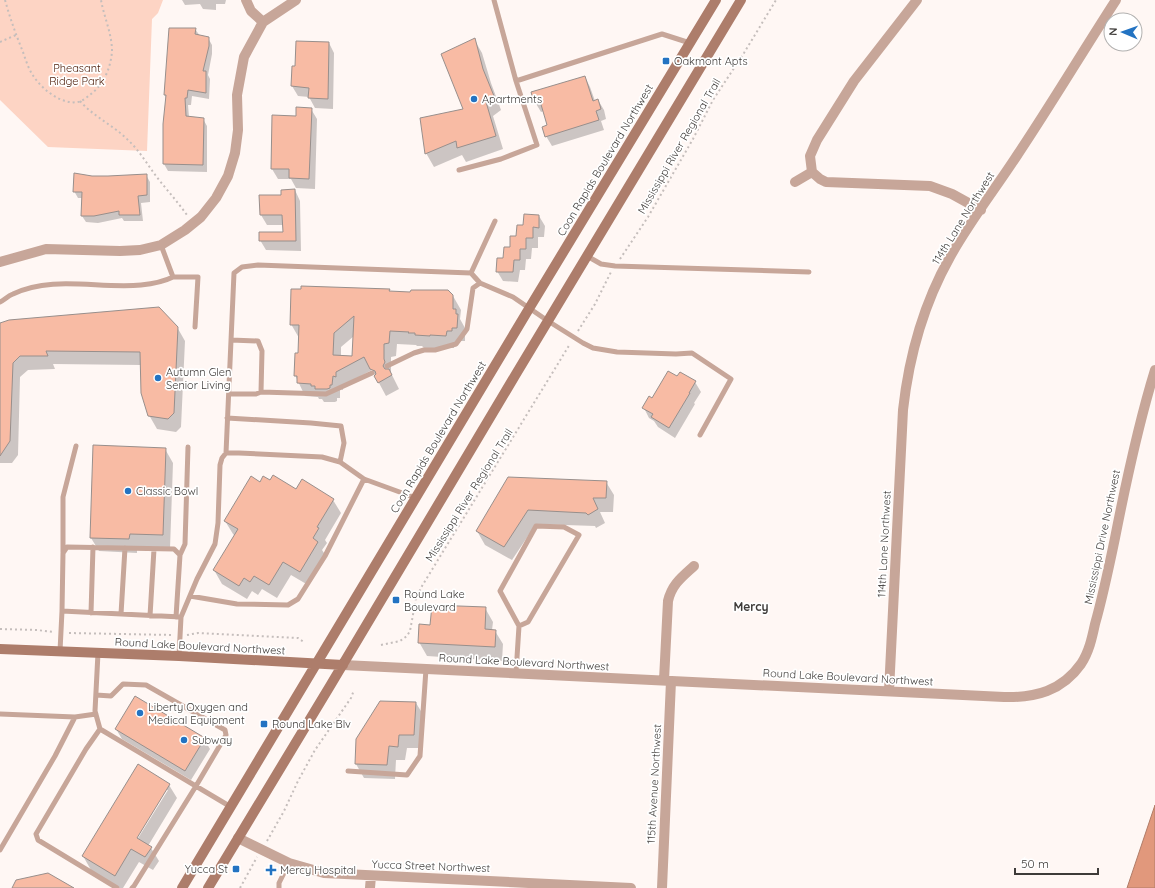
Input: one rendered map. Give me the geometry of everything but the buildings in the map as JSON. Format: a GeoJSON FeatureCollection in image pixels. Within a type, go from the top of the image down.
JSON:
{"type":"FeatureCollection","features":[{"type":"Feature","properties":{"kind":"main road","name":"Coon Rapids Boulevard Northwest"},"geometry":{"type":"LineString","coordinates":[[182,888],[716,0]]}},
{"type":"Feature","properties":{"kind":"main road"},"geometry":{"type":"LineString","coordinates":[[208,888],[741,0]]}},
{"type":"Feature","properties":{"kind":"main road","name":"Round Lake Boulevard Northwest"},"geometry":{"type":"LineString","coordinates":[[0,649],[179,656],[342,665]]}},
{"type":"Feature","properties":{"kind":"street"},"geometry":{"type":"LineString","coordinates":[[246,0],[252,11],[263,22]]}},
{"type":"Feature","properties":{"kind":"street"},"geometry":{"type":"LineString","coordinates":[[0,262],[46,249],[120,251],[140,250],[161,245],[193,224],[209,207],[228,176],[235,153],[238,130],[237,95],[244,57],[263,22],[296,0]]}},
{"type":"Feature","properties":{"kind":"street"},"geometry":{"type":"LineString","coordinates":[[918,0],[854,81],[817,140],[810,156],[812,172],[826,182],[930,186],[952,194],[981,210]]}},
{"type":"Feature","properties":{"kind":"street","name":"114th Lane Northwest"},"geometry":{"type":"LineString","coordinates":[[889,691],[901,439],[905,398],[910,364],[927,305],[950,257],[1116,0]]}},
{"type":"Feature","properties":{"kind":"street"},"geometry":{"type":"LineString","coordinates":[[795,182],[812,172]]}},
{"type":"Feature","properties":{"kind":"street","name":"Mississippi Drive Northwest"},"geometry":{"type":"LineString","coordinates":[[1046,692],[1058,686],[1071,675],[1081,664],[1088,650],[1108,574],[1133,452],[1155,370]]}},
{"type":"Feature","properties":{"kind":"street","name":"115th Avenue Northwest"},"geometry":{"type":"LineString","coordinates":[[662,888],[668,680],[668,601],[670,591],[675,583],[694,566]]}},
{"type":"Feature","properties":{"kind":"street","name":"Round Lake Boulevard Northwest"},"geometry":{"type":"LineString","coordinates":[[342,665],[1019,697],[1046,692]]}},
{"type":"Feature","properties":{"kind":"street","name":"Yucca Street Northwest"},"geometry":{"type":"LineString","coordinates":[[238,838],[289,863],[324,873],[631,888]]}},
{"type":"Feature","properties":{"kind":"street"},"geometry":{"type":"LineString","coordinates":[[370,888],[371,876]]}},
{"type":"Feature","properties":{"kind":"lane"},"geometry":{"type":"LineString","coordinates":[[459,170],[501,158],[536,145],[516,81],[494,0]]}},
{"type":"Feature","properties":{"kind":"lane"},"geometry":{"type":"LineString","coordinates":[[516,81],[662,34],[690,43]]}},
{"type":"Feature","properties":{"kind":"lane"},"geometry":{"type":"LineString","coordinates":[[471,274],[495,221]]}},
{"type":"Feature","properties":{"kind":"lane"},"geometry":{"type":"LineString","coordinates":[[161,245],[173,277]]}},
{"type":"Feature","properties":{"kind":"lane"},"geometry":{"type":"LineString","coordinates":[[587,256],[601,264],[615,266],[808,272]]}},
{"type":"Feature","properties":{"kind":"lane"},"geometry":{"type":"LineString","coordinates":[[178,617],[190,596],[215,544],[218,523],[220,465],[222,458],[226,453],[234,273],[242,267],[258,266],[471,274],[480,283],[513,296],[548,321],[583,343],[604,350],[676,354],[692,353],[731,378],[700,435]]}},
{"type":"Feature","properties":{"kind":"lane"},"geometry":{"type":"LineString","coordinates":[[0,302],[14,294],[35,287],[57,284],[126,286],[151,284],[168,280],[173,277],[198,277],[195,327]]}},
{"type":"Feature","properties":{"kind":"lane"},"geometry":{"type":"LineString","coordinates":[[387,366],[414,352],[436,350],[456,344],[467,329],[474,288],[480,283]]}},
{"type":"Feature","properties":{"kind":"lane"},"geometry":{"type":"LineString","coordinates":[[231,340],[258,341],[262,351],[261,392]]}},
{"type":"Feature","properties":{"kind":"lane"},"geometry":{"type":"LineString","coordinates":[[228,394],[256,394],[261,392],[326,394],[372,372]]}},
{"type":"Feature","properties":{"kind":"lane"},"geometry":{"type":"LineString","coordinates":[[228,418],[341,426],[344,443],[340,462]]}},
{"type":"Feature","properties":{"kind":"lane"},"geometry":{"type":"LineString","coordinates":[[60,651],[62,612],[63,497],[76,446]]}},
{"type":"Feature","properties":{"kind":"lane"},"geometry":{"type":"LineString","coordinates":[[179,656],[180,635],[178,617],[180,555],[185,544],[188,447]]}},
{"type":"Feature","properties":{"kind":"lane"},"geometry":{"type":"LineString","coordinates":[[226,453],[322,457],[340,462],[364,479],[416,498]]}},
{"type":"Feature","properties":{"kind":"lane"},"geometry":{"type":"LineString","coordinates":[[190,596],[237,604],[288,605],[298,599],[325,556],[364,479]]}},
{"type":"Feature","properties":{"kind":"lane"},"geometry":{"type":"LineString","coordinates":[[516,673],[519,626],[500,591],[536,526],[564,527],[579,535],[528,622],[519,626]]}},
{"type":"Feature","properties":{"kind":"lane"},"geometry":{"type":"LineString","coordinates":[[63,553],[67,547],[93,547],[174,549],[180,555]]}},
{"type":"Feature","properties":{"kind":"lane"},"geometry":{"type":"LineString","coordinates":[[91,613],[93,547]]}},
{"type":"Feature","properties":{"kind":"lane"},"geometry":{"type":"LineString","coordinates":[[121,614],[125,548]]}},
{"type":"Feature","properties":{"kind":"lane"},"geometry":{"type":"LineString","coordinates":[[150,616],[154,549]]}},
{"type":"Feature","properties":{"kind":"lane"},"geometry":{"type":"LineString","coordinates":[[62,612],[178,617]]}},
{"type":"Feature","properties":{"kind":"lane"},"geometry":{"type":"LineString","coordinates":[[98,653],[96,714],[100,729],[231,807]]}},
{"type":"Feature","properties":{"kind":"lane"},"geometry":{"type":"LineString","coordinates":[[348,771],[407,775],[420,756],[426,669]]}},
{"type":"Feature","properties":{"kind":"lane"},"geometry":{"type":"LineString","coordinates":[[96,695],[111,696],[123,684],[146,685],[226,730],[226,735],[196,786],[132,888]]}},
{"type":"Feature","properties":{"kind":"lane"},"geometry":{"type":"LineString","coordinates":[[0,714],[75,717],[96,714]]}},
{"type":"Feature","properties":{"kind":"lane"},"geometry":{"type":"LineString","coordinates":[[0,850],[58,750],[75,717]]}},
{"type":"Feature","properties":{"kind":"lane"},"geometry":{"type":"LineString","coordinates":[[100,729],[86,749],[36,834],[38,840],[117,888]]}},
{"type":"Feature","properties":{"kind":"lane"},"geometry":{"type":"LineString","coordinates":[[278,886],[289,863]]}},
{"type":"Feature","properties":{"kind":"path"},"geometry":{"type":"LineString","coordinates":[[5,0],[16,35],[30,70],[38,81],[58,98],[68,102],[80,102],[92,93],[101,84],[109,67],[112,46],[101,0]]}},
{"type":"Feature","properties":{"kind":"path","name":"Mississippi River Regional Trail"},"geometry":{"type":"LineString","coordinates":[[620,258],[648,217],[693,140],[713,100],[776,0]]}},
{"type":"Feature","properties":{"kind":"path"},"geometry":{"type":"LineString","coordinates":[[0,42],[16,35]]}},
{"type":"Feature","properties":{"kind":"path"},"geometry":{"type":"LineString","coordinates":[[80,102],[120,133],[134,146],[156,177],[177,200],[193,224]]}},
{"type":"Feature","properties":{"kind":"path"},"geometry":{"type":"LineString","coordinates":[[577,333],[595,304],[612,271]]}},
{"type":"Feature","properties":{"kind":"path","name":"Mississippi River Regional Trail"},"geometry":{"type":"LineString","coordinates":[[381,645],[400,641],[407,636],[410,631],[416,598],[422,586],[570,343]]}},
{"type":"Feature","properties":{"kind":"path"},"geometry":{"type":"LineString","coordinates":[[0,628],[61,633],[180,635],[198,633],[272,636],[298,638],[305,643]]}},
{"type":"Feature","properties":{"kind":"path"},"geometry":{"type":"LineString","coordinates":[[266,843],[315,750],[351,698],[354,690]]}},
{"type":"Feature","properties":{"kind":"path"},"geometry":{"type":"LineString","coordinates":[[240,888],[258,856]]}},
{"type":"Feature","properties":{"kind":"green space","name":"Pheasant Ridge Park"},"geometry":{"type":"Polygon","coordinates":[[[0,0],[163,0],[158,13],[152,19],[147,151],[48,147],[0,100],[0,0]]]}},
{"type":"Feature","properties":{"kind":"shaded area"},"geometry":{"type":"Polygon","coordinates":[[[1155,805],[1155,888],[1127,888],[1155,805]]]}},
{"type":"Feature","properties":{"kind":"place","name":"Oakmont Apts"},"geometry":{"type":"Point","coordinates":[666,61]}},
{"type":"Feature","properties":{"kind":"place","name":"Apartments"},"geometry":{"type":"Point","coordinates":[474,99]}},
{"type":"Feature","properties":{"kind":"place","name":"Autumn Glen Senior Living"},"geometry":{"type":"Point","coordinates":[158,378]}},
{"type":"Feature","properties":{"kind":"place","name":"Classic Bowl"},"geometry":{"type":"Point","coordinates":[128,491]}},
{"type":"Feature","properties":{"kind":"place","name":"Round Lake Boulevard"},"geometry":{"type":"Point","coordinates":[396,600]}},
{"type":"Feature","properties":{"kind":"place","name":"Liberty Oxygen and Medical Equipment"},"geometry":{"type":"Point","coordinates":[140,713]}},
{"type":"Feature","properties":{"kind":"place","name":"Round Lake Blv"},"geometry":{"type":"Point","coordinates":[264,724]}},
{"type":"Feature","properties":{"kind":"place","name":"Subway"},"geometry":{"type":"Point","coordinates":[184,740]}},
{"type":"Feature","properties":{"kind":"place","name":"Yucca St"},"geometry":{"type":"Point","coordinates":[236,869]}},
{"type":"Feature","properties":{"kind":"place","name":"Mercy Hospital"},"geometry":{"type":"Point","coordinates":[271,870]}},
{"type":"Feature","properties":{"kind":"district","name":"Mercy"},"geometry":{"type":"Point","coordinates":[751,607]}}]}
